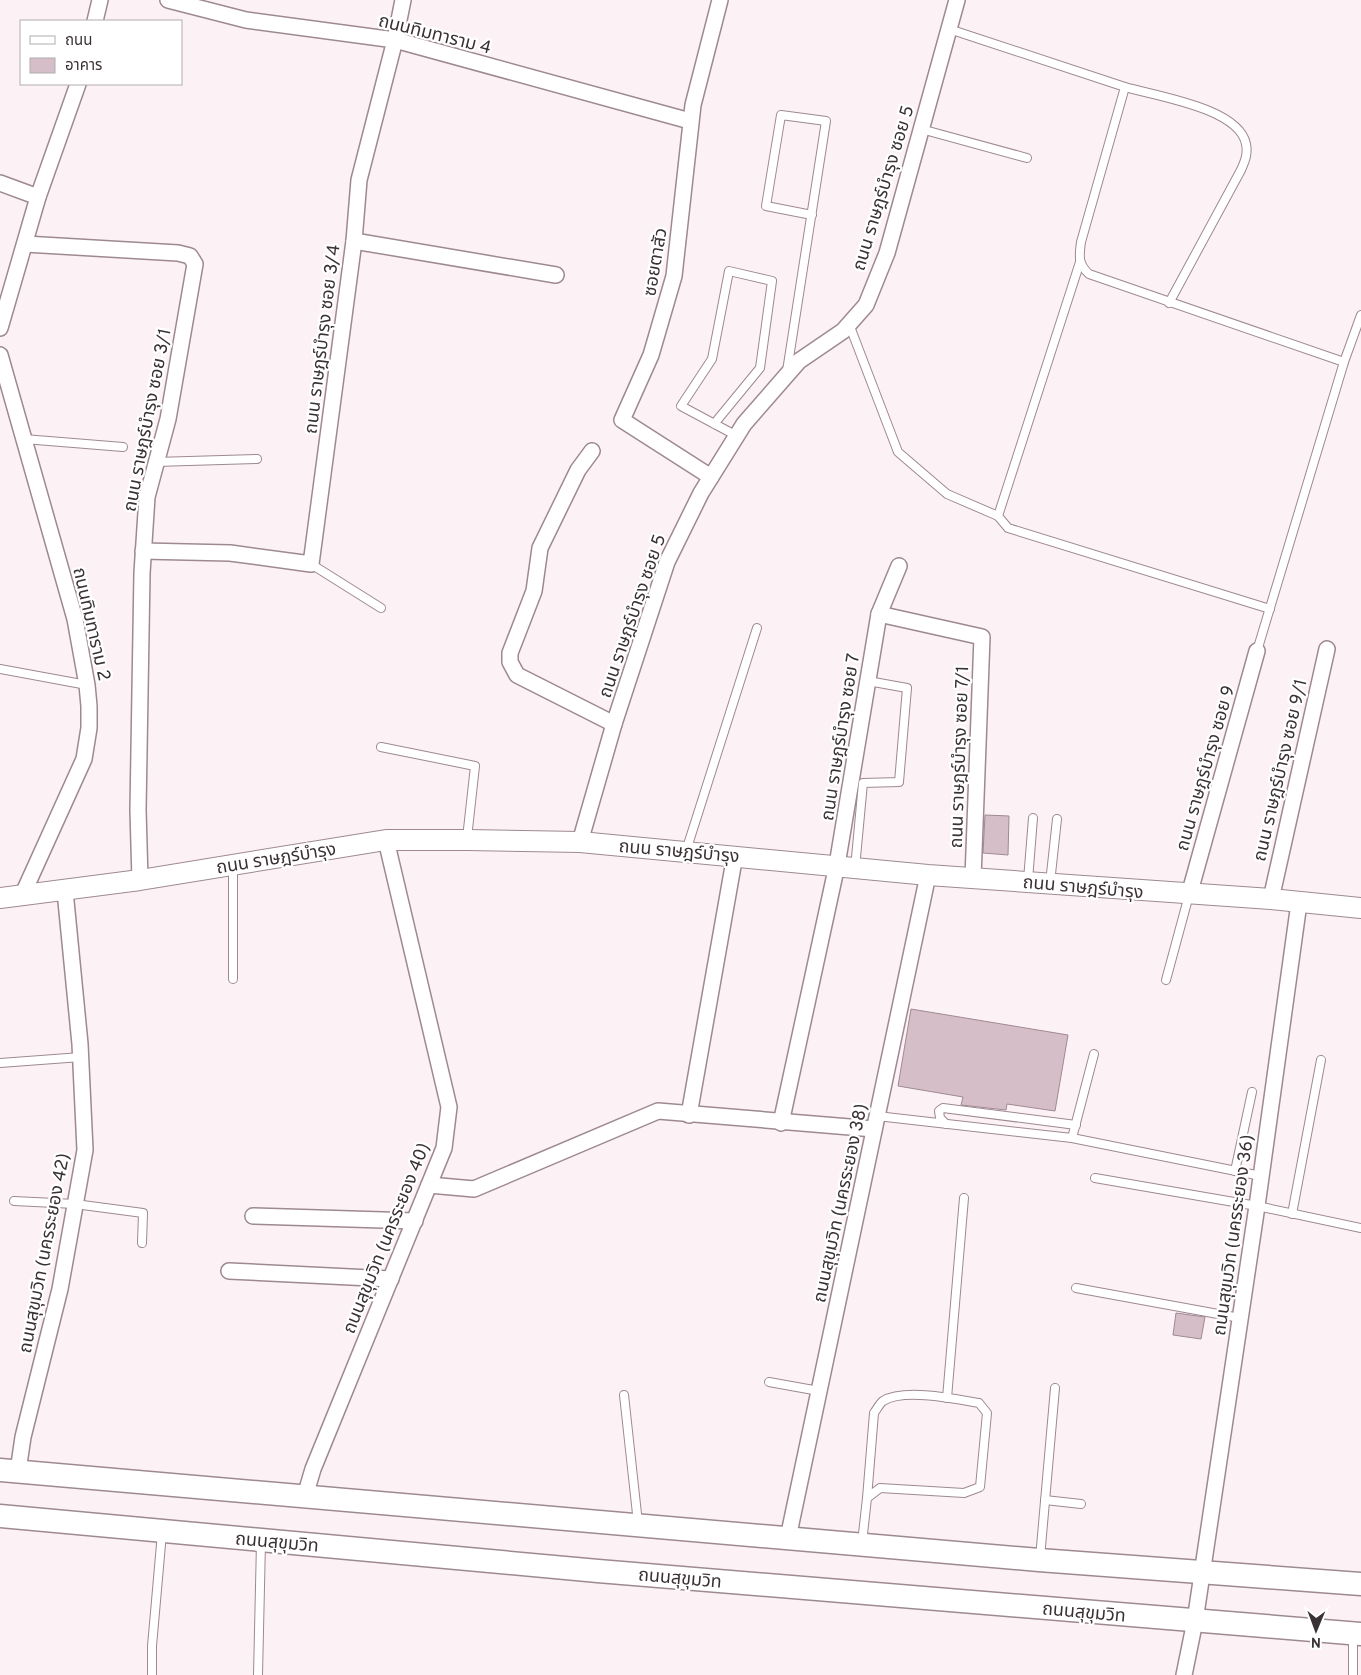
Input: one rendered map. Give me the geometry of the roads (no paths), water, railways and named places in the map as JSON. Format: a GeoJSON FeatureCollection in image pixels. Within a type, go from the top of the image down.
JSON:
{"type":"FeatureCollection","features":[{"type":"Feature","properties":{"kind":"main road"},"geometry":{"type":"LineString","coordinates":[[9,1471],[1040,1560],[1361,1584]]}},
{"type":"Feature","properties":{"kind":"main road","name":"ถนนสุขุมวิท"},"geometry":{"type":"LineString","coordinates":[[1,1521],[162,1531],[598,1571],[1357,1634]]}},
{"type":"Feature","properties":{"kind":"street"},"geometry":{"type":"LineString","coordinates":[[95,20],[100,0]]}},
{"type":"Feature","properties":{"kind":"street","name":"ถนนทิมทาราม 4"},"geometry":{"type":"LineString","coordinates":[[168,0],[203,4],[246,20],[395,40],[690,121]]}},
{"type":"Feature","properties":{"kind":"street","name":"ถนน ราษฎร์บำรุง ซอย 3/4"},"geometry":{"type":"LineString","coordinates":[[311,564],[354,241],[359,180],[395,40],[402,0]]}},
{"type":"Feature","properties":{"kind":"street","name":"ซอยตาสัว"},"geometry":{"type":"LineString","coordinates":[[711,477],[622,420],[651,355],[674,276],[690,121],[720,0]]}},
{"type":"Feature","properties":{"kind":"street","name":"ถนน ราษฎร์บำรุง ซอย 5"},"geometry":{"type":"LineString","coordinates":[[580,842],[614,724],[667,562],[711,477],[737,436],[798,361],[846,327],[866,304],[887,253],[957,0]]}},
{"type":"Feature","properties":{"kind":"street"},"geometry":{"type":"LineString","coordinates":[[0,328],[38,197],[78,85]]}},
{"type":"Feature","properties":{"kind":"street"},"geometry":{"type":"LineString","coordinates":[[0,183],[38,197]]}},
{"type":"Feature","properties":{"kind":"street"},"geometry":{"type":"LineString","coordinates":[[354,241],[556,275]]}},
{"type":"Feature","properties":{"kind":"street","name":"ถนน ราษฎร์บำรุง ซอย 3/1"},"geometry":{"type":"LineString","coordinates":[[25,244],[178,253],[193,259],[195,271],[170,410],[147,497],[143,551],[138,810],[140,880]]}},
{"type":"Feature","properties":{"kind":"street","name":"ถนนทิมทาราม 2"},"geometry":{"type":"LineString","coordinates":[[0,354],[74,619],[87,685],[89,728],[84,759],[22,896]]}},
{"type":"Feature","properties":{"kind":"street"},"geometry":{"type":"LineString","coordinates":[[592,451],[578,470],[540,548],[534,591],[510,653],[510,662],[517,675],[614,724]]}},
{"type":"Feature","properties":{"kind":"street"},"geometry":{"type":"LineString","coordinates":[[143,551],[230,554],[311,564]]}},
{"type":"Feature","properties":{"kind":"street","name":"ถนน ราษฎร์บำรุง ซอย 7"},"geometry":{"type":"LineString","coordinates":[[781,1123],[846,867],[868,681],[879,614],[899,566]]}},
{"type":"Feature","properties":{"kind":"street","name":"ถนน ราษฎร์บำรุง ซอย 7/1"},"geometry":{"type":"LineString","coordinates":[[879,614],[982,637],[973,878]]}},
{"type":"Feature","properties":{"kind":"street","name":"ถนน ราษฎร์บำรุง ซอย 9/1"},"geometry":{"type":"LineString","coordinates":[[1271,899],[1327,649]]}},
{"type":"Feature","properties":{"kind":"street","name":"ถนน ราษฎร์บำรุง ซอย 9"},"geometry":{"type":"LineString","coordinates":[[1189,895],[1257,651]]}},
{"type":"Feature","properties":{"kind":"street","name":"ถนน ราษฎร์บำรุง"},"geometry":{"type":"LineString","coordinates":[[0,898],[140,880],[386,840],[467,840],[580,842],[973,878],[1189,895],[1271,899],[1361,908]]}},
{"type":"Feature","properties":{"kind":"street","name":"ถนนสุขุมวิท (นครระยอง 40)"},"geometry":{"type":"LineString","coordinates":[[305,1496],[313,1469],[444,1148],[449,1106],[386,840]]}},
{"type":"Feature","properties":{"kind":"street"},"geometry":{"type":"LineString","coordinates":[[689,1115],[735,856]]}},
{"type":"Feature","properties":{"kind":"street","name":"ถนนสุขุมวิท (นครระยอง 38)"},"geometry":{"type":"LineString","coordinates":[[788,1538],[928,874]]}},
{"type":"Feature","properties":{"kind":"street","name":"ถนนสุขุมวิท (นครระยอง 42)"},"geometry":{"type":"LineString","coordinates":[[9,1471],[23,1437],[60,1289],[84,1150],[81,1057],[65,891]]}},
{"type":"Feature","properties":{"kind":"street","name":"ถนนสุขุมวิท (นครระยอง 36)"},"geometry":{"type":"LineString","coordinates":[[1184,1675],[1195,1621],[1257,1206],[1299,903]]}},
{"type":"Feature","properties":{"kind":"street"},"geometry":{"type":"LineString","coordinates":[[430,1186],[474,1189],[658,1111],[781,1123],[876,1122]]}},
{"type":"Feature","properties":{"kind":"street"},"geometry":{"type":"LineString","coordinates":[[253,1216],[415,1221]]}},
{"type":"Feature","properties":{"kind":"street"},"geometry":{"type":"LineString","coordinates":[[229,1271],[391,1279]]}},
{"type":"Feature","properties":{"kind":"lane"},"geometry":{"type":"LineString","coordinates":[[949,29],[1125,87],[1220,115],[1240,130],[1246,142],[1247,154],[1241,170],[1168,302]]}},
{"type":"Feature","properties":{"kind":"lane"},"geometry":{"type":"LineString","coordinates":[[998,516],[1080,262],[1081,242],[1125,87]]}},
{"type":"Feature","properties":{"kind":"lane"},"geometry":{"type":"LineString","coordinates":[[786,376],[812,215],[826,122],[781,115],[766,206],[812,215]]}},
{"type":"Feature","properties":{"kind":"lane"},"geometry":{"type":"LineString","coordinates":[[921,129],[1027,158]]}},
{"type":"Feature","properties":{"kind":"lane"},"geometry":{"type":"LineString","coordinates":[[1080,262],[1081,267],[1089,274],[1101,280],[1344,362]]}},
{"type":"Feature","properties":{"kind":"lane"},"geometry":{"type":"LineString","coordinates":[[714,424],[760,368],[772,281],[729,271],[712,359],[681,406],[714,424],[737,436]]}},
{"type":"Feature","properties":{"kind":"lane"},"geometry":{"type":"LineString","coordinates":[[1257,651],[1344,362],[1361,315]]}},
{"type":"Feature","properties":{"kind":"lane"},"geometry":{"type":"LineString","coordinates":[[846,327],[898,452],[947,494],[998,516],[1008,528],[1270,609]]}},
{"type":"Feature","properties":{"kind":"lane"},"geometry":{"type":"LineString","coordinates":[[24,439],[123,447]]}},
{"type":"Feature","properties":{"kind":"lane"},"geometry":{"type":"LineString","coordinates":[[155,462],[257,459]]}},
{"type":"Feature","properties":{"kind":"lane"},"geometry":{"type":"LineString","coordinates":[[311,564],[381,608]]}},
{"type":"Feature","properties":{"kind":"lane"},"geometry":{"type":"LineString","coordinates":[[686,851],[757,628]]}},
{"type":"Feature","properties":{"kind":"lane"},"geometry":{"type":"LineString","coordinates":[[0,670],[87,685]]}},
{"type":"Feature","properties":{"kind":"lane"},"geometry":{"type":"LineString","coordinates":[[846,867],[863,783],[899,782],[907,688],[868,681]]}},
{"type":"Feature","properties":{"kind":"lane"},"geometry":{"type":"LineString","coordinates":[[381,747],[475,766],[467,840]]}},
{"type":"Feature","properties":{"kind":"lane"},"geometry":{"type":"LineString","coordinates":[[1027,882],[1033,818]]}},
{"type":"Feature","properties":{"kind":"lane"},"geometry":{"type":"LineString","coordinates":[[1050,884],[1057,820]]}},
{"type":"Feature","properties":{"kind":"lane"},"geometry":{"type":"LineString","coordinates":[[232,865],[233,978]]}},
{"type":"Feature","properties":{"kind":"lane"},"geometry":{"type":"LineString","coordinates":[[1166,980],[1189,895]]}},
{"type":"Feature","properties":{"kind":"lane"},"geometry":{"type":"LineString","coordinates":[[1072,1138],[1094,1054]]}},
{"type":"Feature","properties":{"kind":"lane"},"geometry":{"type":"LineString","coordinates":[[0,1062],[81,1057]]}},
{"type":"Feature","properties":{"kind":"lane"},"geometry":{"type":"LineString","coordinates":[[1292,1214],[1322,1060]]}},
{"type":"Feature","properties":{"kind":"lane"},"geometry":{"type":"LineString","coordinates":[[1234,1171],[1252,1092]]}},
{"type":"Feature","properties":{"kind":"lane"},"geometry":{"type":"LineString","coordinates":[[946,1124],[940,1118],[939,1111],[943,1108],[1076,1125]]}},
{"type":"Feature","properties":{"kind":"lane"},"geometry":{"type":"LineString","coordinates":[[876,1122],[946,1124],[1072,1138],[1261,1176]]}},
{"type":"Feature","properties":{"kind":"lane"},"geometry":{"type":"LineString","coordinates":[[1095,1178],[1257,1206],[1361,1228]]}},
{"type":"Feature","properties":{"kind":"lane"},"geometry":{"type":"LineString","coordinates":[[947,1398],[964,1198]]}},
{"type":"Feature","properties":{"kind":"lane"},"geometry":{"type":"LineString","coordinates":[[14,1201],[75,1204],[142,1213],[142,1243]]}},
{"type":"Feature","properties":{"kind":"lane"},"geometry":{"type":"LineString","coordinates":[[1076,1288],[1240,1318]]}},
{"type":"Feature","properties":{"kind":"lane"},"geometry":{"type":"LineString","coordinates":[[769,1382],[819,1391]]}},
{"type":"Feature","properties":{"kind":"lane"},"geometry":{"type":"LineString","coordinates":[[1040,1560],[1055,1388]]}},
{"type":"Feature","properties":{"kind":"lane"},"geometry":{"type":"LineString","coordinates":[[624,1396],[638,1503],[638,1525]]}},
{"type":"Feature","properties":{"kind":"lane"},"geometry":{"type":"LineString","coordinates":[[862,1545],[874,1413],[882,1401],[896,1396],[947,1398],[979,1403],[987,1413],[980,1487],[964,1493],[880,1488],[867,1498]]}},
{"type":"Feature","properties":{"kind":"lane"},"geometry":{"type":"LineString","coordinates":[[1045,1500],[1081,1504]]}},
{"type":"Feature","properties":{"kind":"lane"},"geometry":{"type":"LineString","coordinates":[[152,1675],[152,1646],[162,1531]]}},
{"type":"Feature","properties":{"kind":"lane"},"geometry":{"type":"LineString","coordinates":[[258,1675],[261,1540]]}},
{"type":"Feature","properties":{"kind":"lane"},"geometry":{"type":"LineString","coordinates":[[1353,1675],[1357,1634]]}}]}
